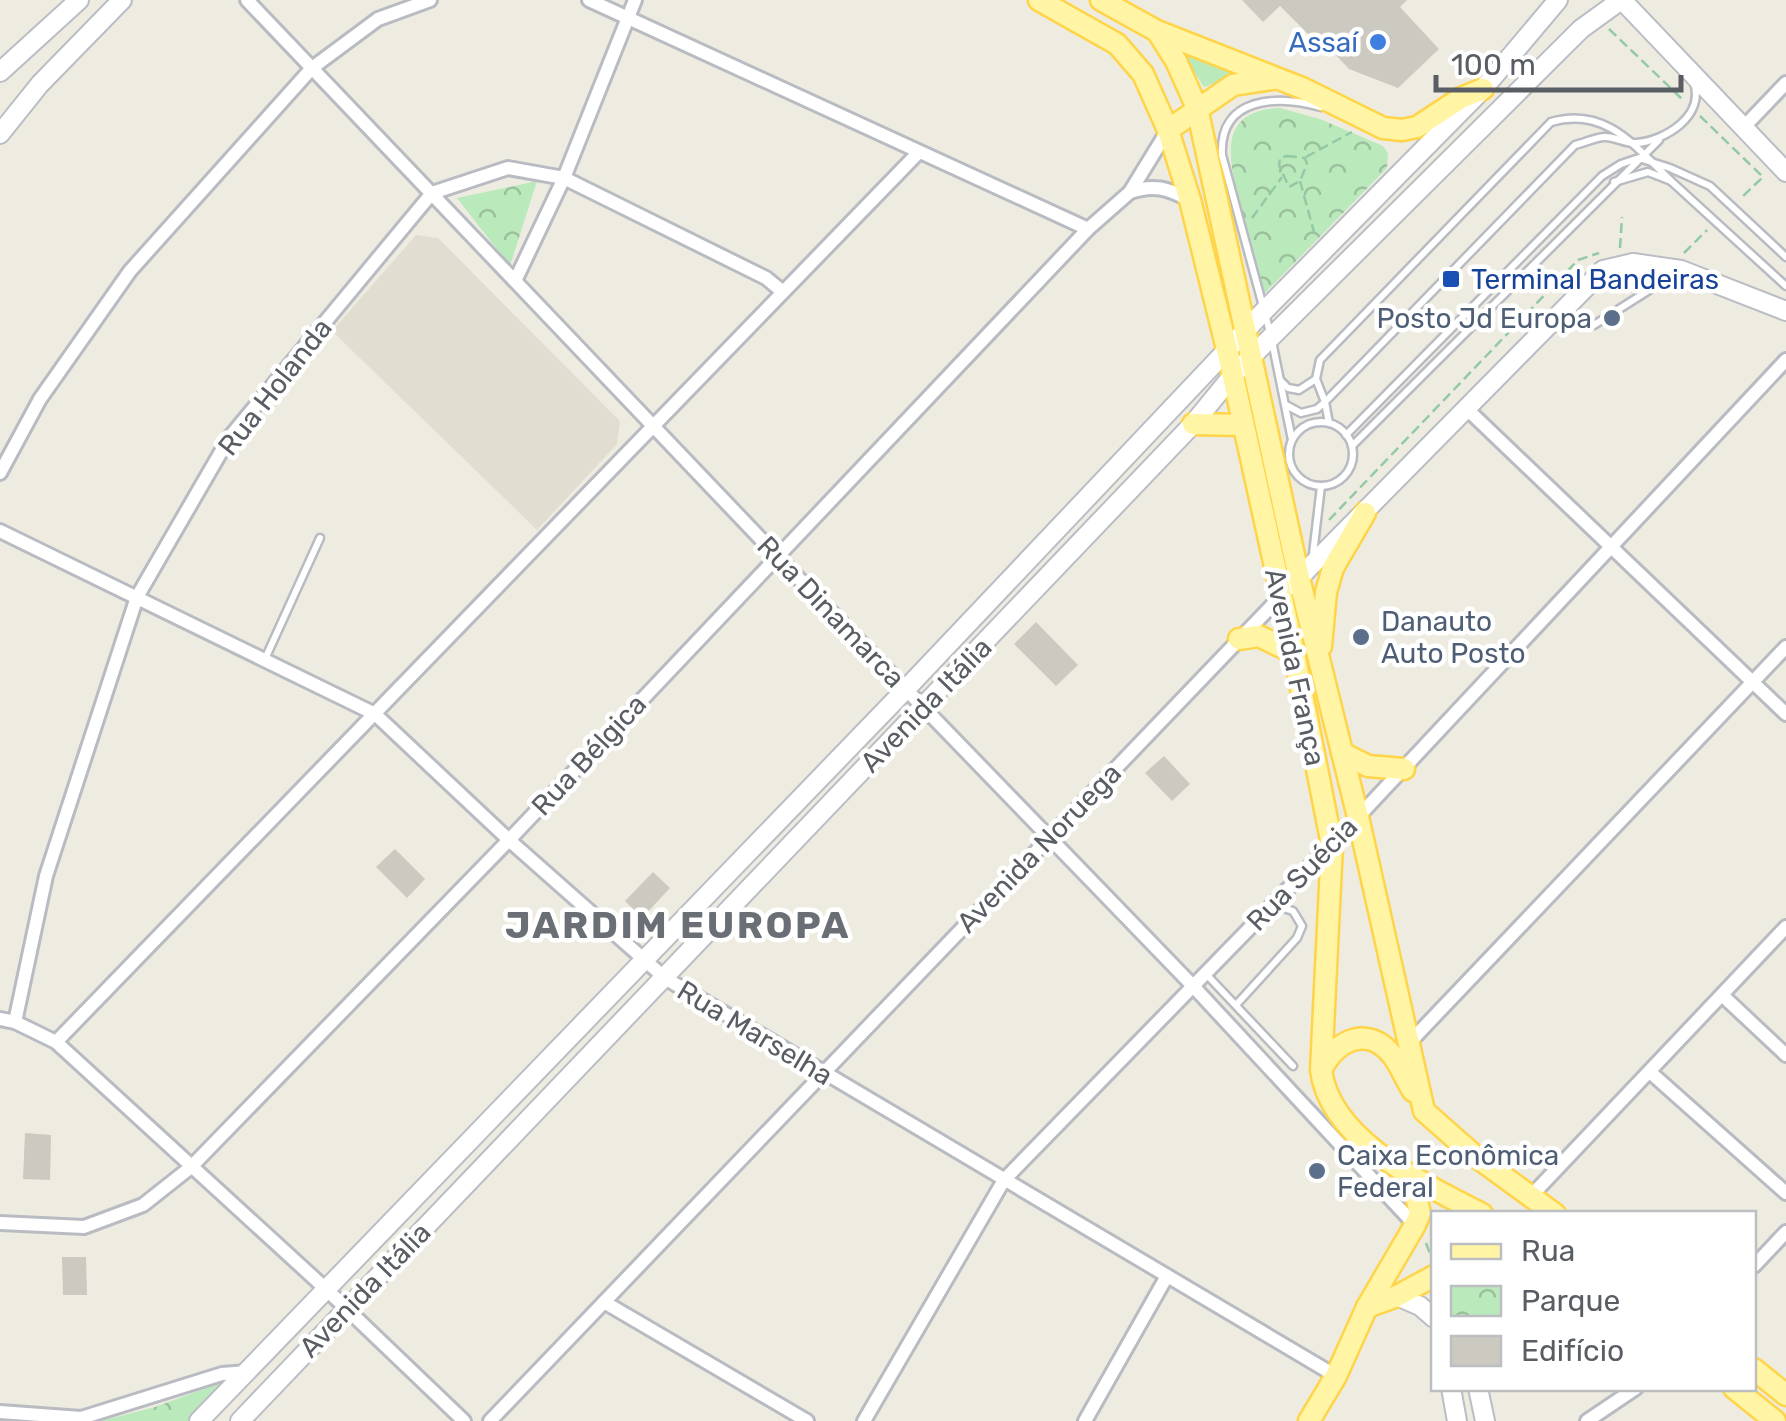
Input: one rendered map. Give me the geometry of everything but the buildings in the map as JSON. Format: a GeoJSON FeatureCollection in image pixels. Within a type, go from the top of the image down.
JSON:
{"type":"FeatureCollection","features":[{"type":"Feature","properties":{"kind":"main road"},"geometry":{"type":"LineString","coordinates":[[0,72],[79,0]]}},
{"type":"Feature","properties":{"kind":"main road"},"geometry":{"type":"LineString","coordinates":[[0,134],[40,84],[122,0]]}},
{"type":"Feature","properties":{"kind":"main road","name":"Avenida França"},"geometry":{"type":"LineString","coordinates":[[1039,0],[1116,44],[1143,74],[1168,130],[1190,200],[1233,375],[1332,845],[1323,1090],[1354,1130],[1412,1178],[1476,1211]]}},
{"type":"Feature","properties":{"kind":"main road"},"geometry":{"type":"LineString","coordinates":[[1101,0],[1158,30],[1280,79],[1363,120],[1402,130],[1417,127],[1461,98],[1483,89]]}},
{"type":"Feature","properties":{"kind":"main road","name":"Avenida Itália"},"geometry":{"type":"LineString","coordinates":[[199,1421],[906,690],[1247,329],[1483,89],[1558,0]]}},
{"type":"Feature","properties":{"kind":"main road"},"geometry":{"type":"LineString","coordinates":[[1622,0],[1786,172]]}},
{"type":"Feature","properties":{"kind":"main road","name":"Avenida Itália"},"geometry":{"type":"LineString","coordinates":[[240,1421],[1193,424],[1233,375],[1581,28],[1622,0]]}},
{"type":"Feature","properties":{"kind":"main road","name":"Avenida França"},"geometry":{"type":"LineString","coordinates":[[1158,30],[1198,108],[1306,572],[1320,663],[1424,1110]]}},
{"type":"Feature","properties":{"kind":"main road"},"geometry":{"type":"LineString","coordinates":[[1168,130],[1233,86],[1280,79]]}},
{"type":"Feature","properties":{"kind":"main road","name":"Avenida Noruega"},"geometry":{"type":"LineString","coordinates":[[1281,596],[1468,410],[1591,279],[1604,270],[1633,263],[1681,270]]}},
{"type":"Feature","properties":{"kind":"main road"},"geometry":{"type":"LineString","coordinates":[[1681,270],[1786,310]]}},
{"type":"Feature","properties":{"kind":"main road"},"geometry":{"type":"LineString","coordinates":[[1193,424],[1243,424]]}},
{"type":"Feature","properties":{"kind":"main road"},"geometry":{"type":"LineString","coordinates":[[1320,663],[1326,592],[1333,568],[1364,514]]}},
{"type":"Feature","properties":{"kind":"main road"},"geometry":{"type":"LineString","coordinates":[[1239,638],[1271,639],[1294,653]]}},
{"type":"Feature","properties":{"kind":"main road"},"geometry":{"type":"LineString","coordinates":[[1342,752],[1368,766],[1404,769]]}},
{"type":"Feature","properties":{"kind":"main road"},"geometry":{"type":"LineString","coordinates":[[1321,1070],[1332,1050],[1350,1038],[1373,1041],[1390,1053],[1424,1110],[1530,1204]]}},
{"type":"Feature","properties":{"kind":"main road"},"geometry":{"type":"LineString","coordinates":[[1310,1421],[1336,1376],[1367,1307],[1416,1224],[1419,1200],[1412,1178]]}},
{"type":"Feature","properties":{"kind":"main road"},"geometry":{"type":"LineString","coordinates":[[1367,1307],[1431,1278]]}},
{"type":"Feature","properties":{"kind":"main road"},"geometry":{"type":"LineString","coordinates":[[1398,1296],[1431,1315]]}},
{"type":"Feature","properties":{"kind":"main road"},"geometry":{"type":"LineString","coordinates":[[1756,1371],[1786,1395]]}},
{"type":"Feature","properties":{"kind":"main road"},"geometry":{"type":"LineString","coordinates":[[1452,1391],[1457,1421]]}},
{"type":"Feature","properties":{"kind":"main road"},"geometry":{"type":"LineString","coordinates":[[1479,1391],[1485,1421]]}},
{"type":"Feature","properties":{"kind":"main road"},"geometry":{"type":"LineString","coordinates":[[1738,1391],[1774,1421]]}},
{"type":"Feature","properties":{"kind":"street","name":"Rua Dinamarca"},"geometry":{"type":"LineString","coordinates":[[247,0],[1245,1040],[1416,1224]]}},
{"type":"Feature","properties":{"kind":"street"},"geometry":{"type":"LineString","coordinates":[[0,473],[40,399],[130,271],[312,68],[378,19],[430,0]]}},
{"type":"Feature","properties":{"kind":"street"},"geometry":{"type":"LineString","coordinates":[[589,0],[1088,229]]}},
{"type":"Feature","properties":{"kind":"street"},"geometry":{"type":"LineString","coordinates":[[515,281],[564,178],[635,0]]}},
{"type":"Feature","properties":{"kind":"street"},"geometry":{"type":"LineString","coordinates":[[1743,128],[1786,84]]}},
{"type":"Feature","properties":{"kind":"street","name":"Rua Bélgica"},"geometry":{"type":"LineString","coordinates":[[0,1223],[84,1228],[143,1205],[190,1166],[509,840],[1088,229],[1130,192],[1168,130]]}},
{"type":"Feature","properties":{"kind":"street"},"geometry":{"type":"LineString","coordinates":[[56,1042],[919,152]]}},
{"type":"Feature","properties":{"kind":"street"},"geometry":{"type":"LineString","coordinates":[[432,193],[508,168],[564,178],[766,278],[784,292]]}},
{"type":"Feature","properties":{"kind":"street"},"geometry":{"type":"LineString","coordinates":[[1130,192],[1151,185],[1170,189],[1190,200]]}},
{"type":"Feature","properties":{"kind":"street","name":"Rua Holanda"},"geometry":{"type":"LineString","coordinates":[[15,1022],[46,876],[138,597],[229,438],[432,193]]}},
{"type":"Feature","properties":{"kind":"street","name":"Rua Suécia"},"geometry":{"type":"LineString","coordinates":[[864,1421],[1004,1180],[1358,818],[1786,360]]}},
{"type":"Feature","properties":{"kind":"street"},"geometry":{"type":"LineString","coordinates":[[1468,410],[1786,714]]}},
{"type":"Feature","properties":{"kind":"street","name":"Rua Marselha"},"geometry":{"type":"LineString","coordinates":[[0,531],[375,714],[665,978],[1336,1376]]}},
{"type":"Feature","properties":{"kind":"street","name":"Avenida Noruega"},"geometry":{"type":"LineString","coordinates":[[490,1421],[1281,596]]}},
{"type":"Feature","properties":{"kind":"street"},"geometry":{"type":"LineString","coordinates":[[1409,1042],[1786,647]]}},
{"type":"Feature","properties":{"kind":"street"},"geometry":{"type":"LineString","coordinates":[[1530,1204],[1786,927]]}},
{"type":"Feature","properties":{"kind":"street"},"geometry":{"type":"LineString","coordinates":[[1722,995],[1786,1055]]}},
{"type":"Feature","properties":{"kind":"street"},"geometry":{"type":"LineString","coordinates":[[0,1019],[56,1042],[464,1421]]}},
{"type":"Feature","properties":{"kind":"street"},"geometry":{"type":"LineString","coordinates":[[1650,1072],[1786,1192]]}},
{"type":"Feature","properties":{"kind":"street"},"geometry":{"type":"LineString","coordinates":[[1756,1264],[1786,1232]]}},
{"type":"Feature","properties":{"kind":"street"},"geometry":{"type":"LineString","coordinates":[[1085,1421],[1167,1276]]}},
{"type":"Feature","properties":{"kind":"street"},"geometry":{"type":"LineString","coordinates":[[604,1302],[808,1421]]}},
{"type":"Feature","properties":{"kind":"street"},"geometry":{"type":"LineString","coordinates":[[0,1412],[81,1418],[222,1374],[247,1372]]}},
{"type":"Feature","properties":{"kind":"street"},"geometry":{"type":"LineString","coordinates":[[1586,1421],[1631,1391]]}},
{"type":"Feature","properties":{"kind":"lane"},"geometry":{"type":"LineString","coordinates":[[1352,446],[1613,182],[1660,138],[1680,126],[1692,109],[1697,92],[1692,76]]}},
{"type":"Feature","properties":{"kind":"lane"},"geometry":{"type":"LineString","coordinates":[[1292,440],[1307,425],[1329,423],[1346,435],[1352,446],[1352,464],[1331,485],[1301,479],[1294,471],[1281,381],[1222,156],[1221,138],[1241,112],[1254,103],[1270,100],[1308,103],[1363,120]]}},
{"type":"Feature","properties":{"kind":"lane"},"geometry":{"type":"LineString","coordinates":[[1329,423],[1316,379],[1320,360],[1551,122],[1572,116],[1592,119],[1634,144],[1652,162],[1710,186],[1786,257]]}},
{"type":"Feature","properties":{"kind":"lane"},"geometry":{"type":"LineString","coordinates":[[1286,405],[1302,413],[1318,409],[1574,145],[1605,136],[1634,144],[1660,138]]}},
{"type":"Feature","properties":{"kind":"lane"},"geometry":{"type":"LineString","coordinates":[[1346,435],[1602,176],[1642,156]]}},
{"type":"Feature","properties":{"kind":"lane"},"geometry":{"type":"LineString","coordinates":[[1652,162],[1785,284]]}},
{"type":"Feature","properties":{"kind":"lane"},"geometry":{"type":"LineString","coordinates":[[1613,182],[1648,172],[1672,181]]}},
{"type":"Feature","properties":{"kind":"lane"},"geometry":{"type":"LineString","coordinates":[[1554,318],[1583,327],[1594,325],[1681,270]]}},
{"type":"Feature","properties":{"kind":"lane"},"geometry":{"type":"LineString","coordinates":[[1281,381],[1288,388],[1299,390],[1316,379]]}},
{"type":"Feature","properties":{"kind":"lane"},"geometry":{"type":"LineString","coordinates":[[1306,572],[1316,533],[1321,486]]}},
{"type":"Feature","properties":{"kind":"lane"},"geometry":{"type":"LineString","coordinates":[[265,660],[320,538]]}},
{"type":"Feature","properties":{"kind":"lane"},"geometry":{"type":"LineString","coordinates":[[1236,1005],[1297,938],[1302,926],[1294,911],[1274,905]]}},
{"type":"Feature","properties":{"kind":"lane"},"geometry":{"type":"LineString","coordinates":[[1205,973],[1293,1066]]}},
{"type":"Feature","properties":{"kind":"lane"},"geometry":{"type":"LineString","coordinates":[[1245,1040],[1258,1028]]}},
{"type":"Feature","properties":{"kind":"path"},"geometry":{"type":"LineString","coordinates":[[1305,158],[1307,167],[1300,181],[1289,187],[1278,165],[1280,158],[1305,158],[1363,120]]}},
{"type":"Feature","properties":{"kind":"path"},"geometry":{"type":"LineString","coordinates":[[1242,232],[1282,177]]}},
{"type":"Feature","properties":{"kind":"path"},"geometry":{"type":"LineString","coordinates":[[1300,181],[1316,239]]}},
{"type":"Feature","properties":{"kind":"path"},"geometry":{"type":"LineString","coordinates":[[1620,250],[1622,217]]}},
{"type":"Feature","properties":{"kind":"path"},"geometry":{"type":"LineString","coordinates":[[1316,533],[1578,260],[1607,252]]}},
{"type":"Feature","properties":{"kind":"shaded area"},"geometry":{"type":"Polygon","coordinates":[[[416,235],[438,238],[620,421],[617,444],[537,530],[332,331],[416,235]]]}},
{"type":"Feature","properties":{"kind":"green space"},"geometry":{"type":"Polygon","coordinates":[[[1175,43],[1252,75],[1234,76],[1204,87],[1175,43]]]}},
{"type":"Feature","properties":{"kind":"green space"},"geometry":{"type":"Polygon","coordinates":[[[1280,108],[1320,119],[1383,146],[1388,153],[1387,168],[1264,294],[1255,271],[1231,150],[1233,134],[1242,121],[1257,112],[1280,108]]]}},
{"type":"Feature","properties":{"kind":"green space"},"geometry":{"type":"Polygon","coordinates":[[[537,181],[510,266],[457,198],[537,181]]]}},
{"type":"Feature","properties":{"kind":"green space"},"geometry":{"type":"Polygon","coordinates":[[[217,1384],[222,1387],[189,1421],[101,1421],[155,1407],[217,1384]]]}},
{"type":"Feature","properties":{"kind":"place","name":"Assaí"},"geometry":{"type":"Point","coordinates":[1378,42]}},
{"type":"Feature","properties":{"kind":"place","name":"Terminal Bandeiras"},"geometry":{"type":"Point","coordinates":[1451,279]}},
{"type":"Feature","properties":{"kind":"place","name":"Posto Jd Europa"},"geometry":{"type":"Point","coordinates":[1612,318]}},
{"type":"Feature","properties":{"kind":"place","name":"Danauto Auto Posto"},"geometry":{"type":"Point","coordinates":[1361,637]}},
{"type":"Feature","properties":{"kind":"place","name":"Caixa Econômica Federal"},"geometry":{"type":"Point","coordinates":[1317,1171]}},
{"type":"Feature","properties":{"kind":"district","name":"JARDIM EUROPA"},"geometry":{"type":"Point","coordinates":[678,925]}}]}
